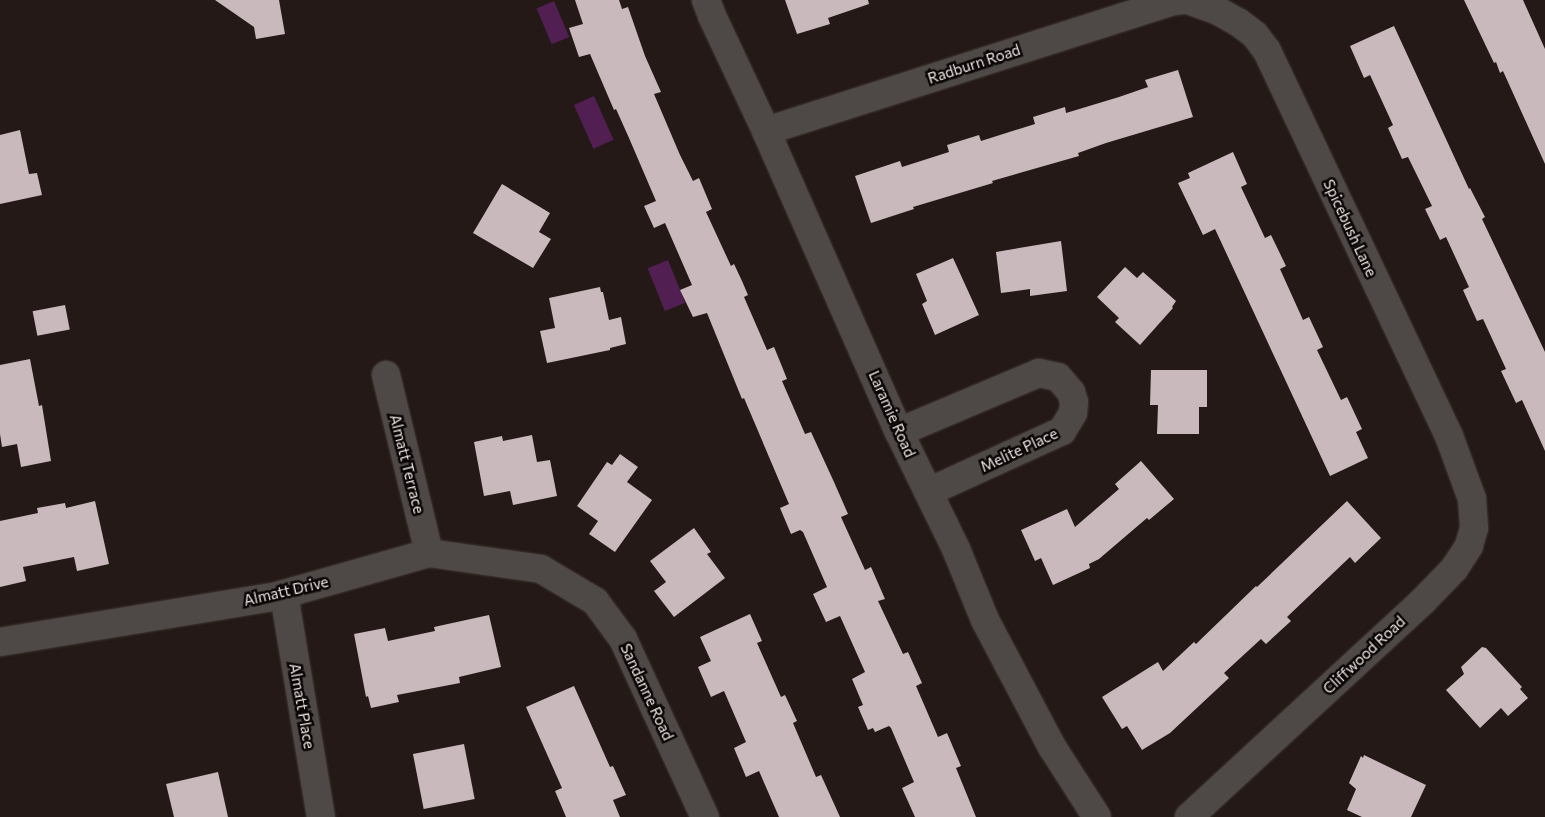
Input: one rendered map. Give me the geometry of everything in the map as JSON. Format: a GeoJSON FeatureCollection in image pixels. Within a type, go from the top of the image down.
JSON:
{"type":"FeatureCollection","features":[{"type":"Feature","properties":{"kind":"street","name":"Laramie Road"},"geometry":{"type":"LineString","coordinates":[[706,0],[766,130],[899,432],[956,549],[985,620],[1052,747],[1098,817]]}},
{"type":"Feature","properties":{"kind":"street","name":"Radburn Road"},"geometry":{"type":"LineString","coordinates":[[766,130],[1174,0],[1182,0]]}},
{"type":"Feature","properties":{"kind":"street","name":"Spicebush Lane"},"geometry":{"type":"LineString","coordinates":[[1188,0],[1218,11],[1255,35],[1267,51],[1449,436],[1459,464]]}},
{"type":"Feature","properties":{"kind":"street","name":"Melite Place"},"geometry":{"type":"LineString","coordinates":[[899,432],[1039,373],[1058,377],[1071,392],[1074,413],[1062,431],[928,492]]}},
{"type":"Feature","properties":{"kind":"street","name":"Almatt Terrace"},"geometry":{"type":"LineString","coordinates":[[386,375],[429,553]]}},
{"type":"Feature","properties":{"kind":"street","name":"Cliffwood Road"},"geometry":{"type":"LineString","coordinates":[[1189,817],[1422,602],[1454,570],[1469,546],[1474,528],[1472,499],[1459,464]]}},
{"type":"Feature","properties":{"kind":"street","name":"Almatt Drive"},"geometry":{"type":"LineString","coordinates":[[0,642],[284,594],[429,553],[542,569],[568,583]]}},
{"type":"Feature","properties":{"kind":"street","name":"Sandanne Road"},"geometry":{"type":"LineString","coordinates":[[568,583],[595,601],[623,639],[705,817]]}},
{"type":"Feature","properties":{"kind":"street","name":"Almatt Place"},"geometry":{"type":"LineString","coordinates":[[284,594],[321,817]]}},
{"type":"Feature","properties":{"kind":"shaded area"},"geometry":{"type":"Polygon","coordinates":[[[554,1],[569,37],[552,44],[537,8],[554,1]]]}},
{"type":"Feature","properties":{"kind":"shaded area"},"geometry":{"type":"Polygon","coordinates":[[[594,96],[614,140],[593,149],[574,105],[594,96]]]}},
{"type":"Feature","properties":{"kind":"shaded area"},"geometry":{"type":"Polygon","coordinates":[[[668,260],[685,303],[665,311],[648,268],[668,260]]]}},
{"type":"Feature","properties":{"kind":"building"},"geometry":{"type":"Polygon","coordinates":[[[215,0],[279,0],[285,34],[256,39],[254,27],[215,0]]]}},
{"type":"Feature","properties":{"kind":"building"},"geometry":{"type":"Polygon","coordinates":[[[575,0],[619,0],[622,9],[628,7],[645,56],[661,92],[654,94],[680,155],[693,181],[699,178],[712,209],[706,212],[731,266],[734,264],[742,281],[748,295],[744,297],[767,350],[774,347],[787,379],[782,381],[805,434],[811,432],[834,482],[848,514],[841,517],[865,570],[871,567],[885,599],[878,601],[903,654],[908,652],[922,683],[916,686],[938,737],[947,733],[961,766],[956,768],[976,817],[915,817],[902,788],[914,782],[891,728],[889,726],[875,732],[873,728],[868,730],[858,707],[863,705],[852,679],[865,672],[840,616],[826,622],[813,594],[827,587],[803,532],[800,530],[791,534],[780,508],[789,504],[744,398],[742,399],[707,313],[693,317],[680,290],[692,285],[665,223],[654,228],[644,206],[656,201],[629,138],[616,109],[614,110],[590,54],[579,57],[569,28],[583,24],[575,0]]]}},
{"type":"Feature","properties":{"kind":"building"},"geometry":{"type":"Polygon","coordinates":[[[785,0],[868,0],[869,4],[828,18],[830,24],[797,34],[785,0]]]}},
{"type":"Feature","properties":{"kind":"building"},"geometry":{"type":"Polygon","coordinates":[[[1464,0],[1523,0],[1545,49],[1545,164],[1503,71],[1500,73],[1496,62],[1494,63],[1464,0]]]}},
{"type":"Feature","properties":{"kind":"building"},"geometry":{"type":"Polygon","coordinates":[[[1394,26],[1469,189],[1485,217],[1482,219],[1545,352],[1545,451],[1522,400],[1516,403],[1501,371],[1506,369],[1483,319],[1477,321],[1463,290],[1469,287],[1446,237],[1440,240],[1425,209],[1432,206],[1408,157],[1402,159],[1388,128],[1393,125],[1370,75],[1364,78],[1350,46],[1394,26]]]}},
{"type":"Feature","properties":{"kind":"building"},"geometry":{"type":"Polygon","coordinates":[[[1178,70],[1193,117],[1106,143],[1078,153],[1079,156],[992,181],[993,183],[913,207],[914,209],[871,223],[855,176],[900,161],[902,167],[949,152],[947,145],[979,135],[981,141],[1035,124],[1033,117],[1065,107],[1066,113],[1119,97],[1148,87],[1145,80],[1178,70]]]}},
{"type":"Feature","properties":{"kind":"building"},"geometry":{"type":"Polygon","coordinates":[[[20,130],[29,174],[37,173],[42,195],[0,204],[0,135],[20,130]]]}},
{"type":"Feature","properties":{"kind":"building"},"geometry":{"type":"Polygon","coordinates":[[[1233,152],[1247,184],[1241,187],[1265,238],[1271,235],[1286,266],[1280,269],[1303,320],[1309,317],[1323,347],[1317,350],[1341,400],[1347,397],[1362,429],[1356,432],[1368,458],[1330,476],[1215,229],[1203,235],[1178,183],[1190,178],[1188,173],[1233,152]]]}},
{"type":"Feature","properties":{"kind":"building"},"geometry":{"type":"Polygon","coordinates":[[[502,184],[550,213],[539,232],[551,239],[533,268],[473,233],[502,184]]]}},
{"type":"Feature","properties":{"kind":"building"},"geometry":{"type":"Polygon","coordinates":[[[1061,241],[1067,291],[1030,296],[1030,289],[1001,293],[996,252],[1061,241]]]}},
{"type":"Feature","properties":{"kind":"building"},"geometry":{"type":"Polygon","coordinates":[[[953,258],[979,315],[935,335],[922,304],[927,301],[916,274],[953,258]]]}},
{"type":"Feature","properties":{"kind":"building"},"geometry":{"type":"Polygon","coordinates":[[[1125,267],[1137,278],[1143,272],[1176,301],[1173,308],[1140,345],[1115,322],[1119,318],[1097,297],[1125,267]]]}},
{"type":"Feature","properties":{"kind":"building"},"geometry":{"type":"Polygon","coordinates":[[[600,287],[601,292],[603,292],[609,320],[621,317],[626,344],[610,348],[610,350],[547,363],[540,331],[555,328],[549,298],[600,287]]]}},
{"type":"Feature","properties":{"kind":"building"},"geometry":{"type":"Polygon","coordinates":[[[65,305],[70,330],[37,336],[33,311],[65,305]]]}},
{"type":"Feature","properties":{"kind":"building"},"geometry":{"type":"Polygon","coordinates":[[[30,359],[39,406],[42,405],[51,461],[21,467],[17,444],[2,447],[0,434],[0,365],[30,359]]]}},
{"type":"Feature","properties":{"kind":"building"},"geometry":{"type":"Polygon","coordinates":[[[1151,370],[1207,370],[1207,407],[1199,407],[1199,434],[1157,434],[1158,405],[1150,405],[1151,370]]]}},
{"type":"Feature","properties":{"kind":"building"},"geometry":{"type":"Polygon","coordinates":[[[532,435],[537,462],[550,460],[557,496],[513,505],[510,491],[484,496],[474,442],[502,436],[503,441],[532,435]]]}},
{"type":"Feature","properties":{"kind":"building"},"geometry":{"type":"Polygon","coordinates":[[[620,454],[638,467],[627,482],[652,500],[615,552],[589,534],[598,521],[577,506],[607,462],[612,465],[620,454]]]}},
{"type":"Feature","properties":{"kind":"building"},"geometry":{"type":"Polygon","coordinates":[[[1141,461],[1174,499],[1149,520],[1147,518],[1099,559],[1089,564],[1090,568],[1053,585],[1041,558],[1035,561],[1021,530],[1067,509],[1075,527],[1119,489],[1115,484],[1141,461]]]}},
{"type":"Feature","properties":{"kind":"building"},"geometry":{"type":"Polygon","coordinates":[[[95,501],[109,564],[77,571],[74,557],[23,567],[26,581],[0,587],[0,521],[38,513],[37,508],[65,503],[66,508],[95,501]]]}},
{"type":"Feature","properties":{"kind":"building"},"geometry":{"type":"Polygon","coordinates":[[[1347,501],[1381,538],[1355,563],[1350,557],[1287,617],[1291,621],[1266,644],[1261,639],[1224,673],[1229,678],[1170,733],[1142,750],[1127,726],[1122,729],[1102,697],[1158,662],[1163,671],[1194,642],[1196,644],[1347,501]]]}},
{"type":"Feature","properties":{"kind":"building"},"geometry":{"type":"Polygon","coordinates":[[[694,528],[711,552],[707,554],[725,578],[674,617],[654,591],[666,582],[650,561],[694,528]]]}},
{"type":"Feature","properties":{"kind":"building"},"geometry":{"type":"Polygon","coordinates":[[[750,614],[762,641],[757,643],[781,697],[785,695],[797,721],[793,723],[816,777],[821,775],[840,817],[779,817],[759,771],[746,777],[734,748],[746,742],[724,691],[711,697],[698,667],[711,661],[700,637],[750,614]]]}},
{"type":"Feature","properties":{"kind":"building"},"geometry":{"type":"Polygon","coordinates":[[[489,615],[501,667],[459,677],[460,683],[397,695],[399,702],[371,708],[368,696],[366,697],[354,634],[385,628],[388,641],[435,631],[434,627],[489,615]]]}},
{"type":"Feature","properties":{"kind":"building"},"geometry":{"type":"Polygon","coordinates":[[[1482,647],[1486,648],[1522,687],[1520,689],[1528,698],[1508,716],[1501,708],[1480,728],[1446,690],[1464,674],[1461,667],[1482,647]]]}},
{"type":"Feature","properties":{"kind":"building"},"geometry":{"type":"Polygon","coordinates":[[[574,686],[610,767],[613,766],[626,795],[613,800],[620,817],[566,817],[555,791],[562,788],[526,707],[574,686]]]}},
{"type":"Feature","properties":{"kind":"building"},"geometry":{"type":"Polygon","coordinates":[[[464,744],[475,799],[424,809],[413,754],[464,744]]]}},
{"type":"Feature","properties":{"kind":"building"},"geometry":{"type":"Polygon","coordinates":[[[1364,755],[1426,785],[1411,817],[1362,817],[1347,810],[1356,789],[1349,783],[1361,756],[1363,758],[1364,755]]]}},
{"type":"Feature","properties":{"kind":"building"},"geometry":{"type":"Polygon","coordinates":[[[218,772],[228,817],[174,817],[166,784],[218,772]]]}}]}
